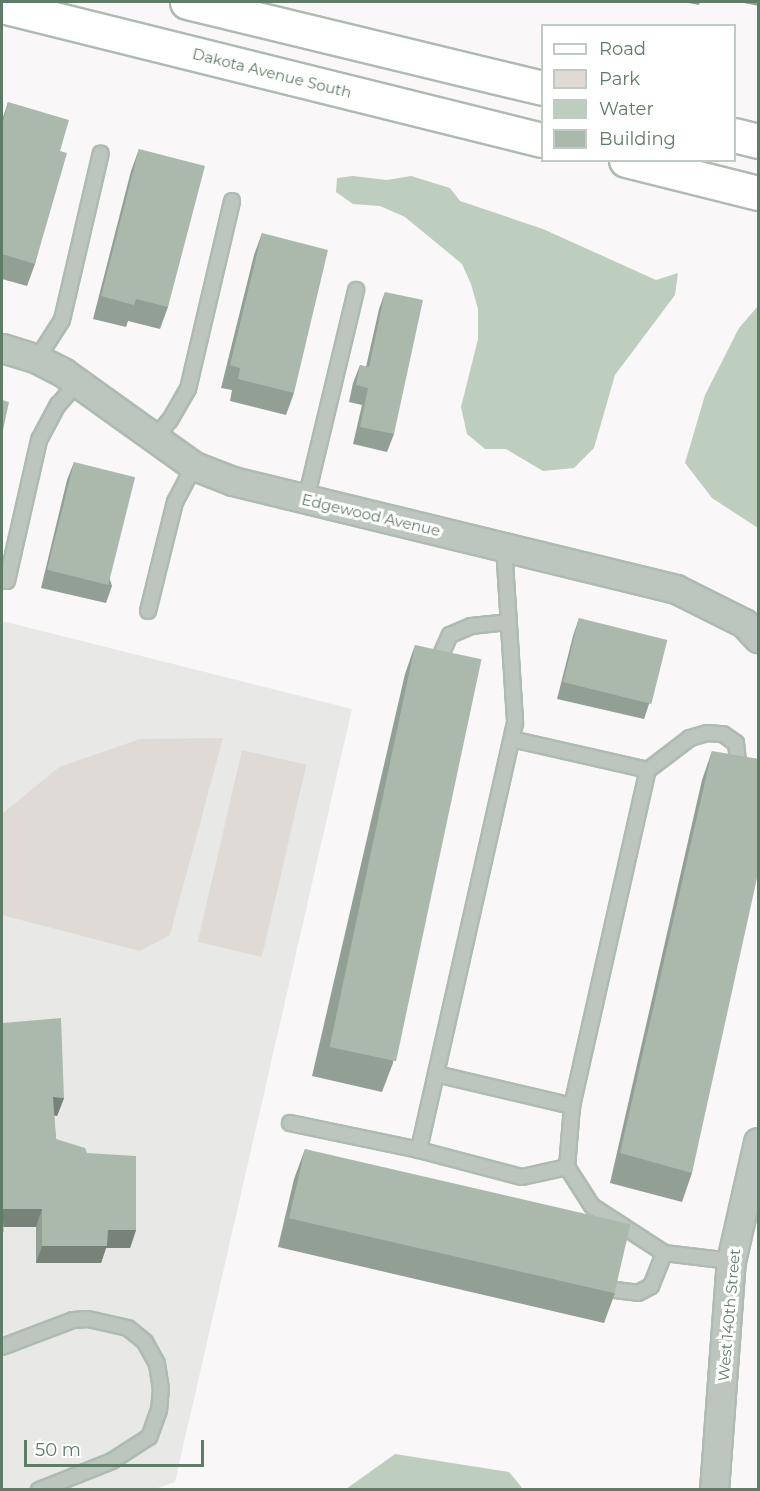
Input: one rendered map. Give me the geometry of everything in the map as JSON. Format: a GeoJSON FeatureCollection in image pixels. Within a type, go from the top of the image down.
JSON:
{"type":"FeatureCollection","features":[{"type":"Feature","properties":{"kind":"main road"},"geometry":{"type":"LineString","coordinates":[[187,2],[541,88]]}},
{"type":"Feature","properties":{"kind":"main road","name":"Dakota Avenue South"},"geometry":{"type":"LineString","coordinates":[[2,6],[541,140]]}},
{"type":"Feature","properties":{"kind":"main road"},"geometry":{"type":"LineString","coordinates":[[736,135],[759,141]]}},
{"type":"Feature","properties":{"kind":"main road"},"geometry":{"type":"LineString","coordinates":[[634,162],[759,193]]}},
{"type":"Feature","properties":{"kind":"street","name":"Edgewood Avenue"},"geometry":{"type":"LineString","coordinates":[[2,348],[37,359],[77,383],[153,440],[194,466],[233,481],[676,589],[744,623],[759,638]]}},
{"type":"Feature","properties":{"kind":"street","name":"West 140th Street"},"geometry":{"type":"LineString","coordinates":[[714,1490],[731,1261],[759,1142]]}},
{"type":"Feature","properties":{"kind":"lane"},"geometry":{"type":"LineString","coordinates":[[37,359],[62,320],[101,153]]}},
{"type":"Feature","properties":{"kind":"lane"},"geometry":{"type":"LineString","coordinates":[[153,440],[170,420],[188,389],[232,201]]}},
{"type":"Feature","properties":{"kind":"lane"},"geometry":{"type":"LineString","coordinates":[[306,499],[356,290]]}},
{"type":"Feature","properties":{"kind":"lane"},"geometry":{"type":"LineString","coordinates":[[7,581],[39,440],[58,405],[77,383]]}},
{"type":"Feature","properties":{"kind":"lane"},"geometry":{"type":"LineString","coordinates":[[148,611],[175,502],[194,466]]}},
{"type":"Feature","properties":{"kind":"lane"},"geometry":{"type":"LineString","coordinates":[[419,1150],[515,723],[504,546]]}},
{"type":"Feature","properties":{"kind":"lane"},"geometry":{"type":"LineString","coordinates":[[434,675],[440,651],[450,635],[471,626],[508,622]]}},
{"type":"Feature","properties":{"kind":"lane"},"geometry":{"type":"LineString","coordinates":[[731,1261],[664,1253],[592,1206],[567,1167],[572,1106],[648,770],[690,738],[723,734],[736,743],[740,760],[738,783]]}},
{"type":"Feature","properties":{"kind":"lane"},"geometry":{"type":"LineString","coordinates":[[512,739],[648,770]]}},
{"type":"Feature","properties":{"kind":"lane"},"geometry":{"type":"LineString","coordinates":[[436,1074],[572,1106]]}},
{"type":"Feature","properties":{"kind":"lane"},"geometry":{"type":"LineString","coordinates":[[290,1123],[419,1150],[522,1178],[567,1167]]}},
{"type":"Feature","properties":{"kind":"lane"},"geometry":{"type":"LineString","coordinates":[[615,1290],[638,1293],[651,1286],[664,1253]]}},
{"type":"Feature","properties":{"kind":"lane"},"geometry":{"type":"LineString","coordinates":[[2,1347],[73,1320],[88,1319],[128,1328],[144,1342],[157,1364],[162,1388],[159,1410],[149,1437],[112,1461],[39,1490]]}},
{"type":"Feature","properties":{"kind":"shaded area"},"geometry":{"type":"Polygon","coordinates":[[[2,621],[352,709],[175,1482],[155,1489],[2,1489],[2,621]]]}},
{"type":"Feature","properties":{"kind":"green space"},"geometry":{"type":"Polygon","coordinates":[[[223,738],[170,935],[140,951],[2,915],[2,814],[59,767],[140,739],[223,738]]]}},
{"type":"Feature","properties":{"kind":"green space"},"geometry":{"type":"Polygon","coordinates":[[[242,750],[306,765],[262,957],[198,942],[242,750]]]}},
{"type":"Feature","properties":{"kind":"water"},"geometry":{"type":"Polygon","coordinates":[[[353,176],[387,180],[411,176],[450,188],[460,201],[543,229],[656,280],[678,273],[675,295],[615,375],[594,448],[574,468],[543,471],[506,449],[485,449],[467,434],[461,407],[478,339],[478,309],[471,284],[462,264],[405,217],[380,206],[353,204],[336,192],[337,178],[353,176]]]}},
{"type":"Feature","properties":{"kind":"water"},"geometry":{"type":"Polygon","coordinates":[[[758,306],[758,528],[712,498],[685,463],[705,395],[739,328],[758,306]]]}},
{"type":"Feature","properties":{"kind":"water"},"geometry":{"type":"Polygon","coordinates":[[[395,1454],[509,1472],[523,1489],[346,1489],[395,1454]]]}},
{"type":"Feature","properties":{"kind":"building"},"geometry":{"type":"Polygon","coordinates":[[[8,102],[69,120],[60,151],[67,153],[35,264],[2,254],[2,126],[8,102]]]}},
{"type":"Feature","properties":{"kind":"building"},"geometry":{"type":"Polygon","coordinates":[[[139,149],[205,166],[168,307],[136,299],[134,305],[101,296],[139,149]]]}},
{"type":"Feature","properties":{"kind":"building"},"geometry":{"type":"Polygon","coordinates":[[[262,233],[328,250],[294,393],[238,379],[240,368],[230,365],[262,233]]]}},
{"type":"Feature","properties":{"kind":"building"},"geometry":{"type":"Polygon","coordinates":[[[385,292],[423,300],[394,434],[360,427],[368,388],[356,385],[360,365],[369,367],[385,292]]]}},
{"type":"Feature","properties":{"kind":"building"},"geometry":{"type":"Polygon","coordinates":[[[2,400],[9,402],[2,435],[2,400]]]}},
{"type":"Feature","properties":{"kind":"building"},"geometry":{"type":"Polygon","coordinates":[[[74,462],[135,477],[108,585],[47,570],[74,462]]]}},
{"type":"Feature","properties":{"kind":"building"},"geometry":{"type":"Polygon","coordinates":[[[579,618],[667,640],[651,704],[563,682],[579,618]]]}},
{"type":"Feature","properties":{"kind":"building"},"geometry":{"type":"Polygon","coordinates":[[[415,645],[482,659],[396,1061],[330,1047],[415,645]]]}},
{"type":"Feature","properties":{"kind":"building"},"geometry":{"type":"Polygon","coordinates":[[[712,751],[759,759],[759,869],[692,1173],[620,1153],[712,751]]]}},
{"type":"Feature","properties":{"kind":"building"},"geometry":{"type":"Polygon","coordinates":[[[2,1004],[3,1023],[61,1018],[64,1098],[53,1097],[56,1139],[85,1148],[87,1153],[136,1156],[136,1230],[108,1230],[107,1246],[42,1246],[42,1209],[2,1209],[2,1004]]]}},
{"type":"Feature","properties":{"kind":"building"},"geometry":{"type":"Polygon","coordinates":[[[305,1149],[630,1224],[614,1293],[289,1218],[305,1149]]]}}]}
